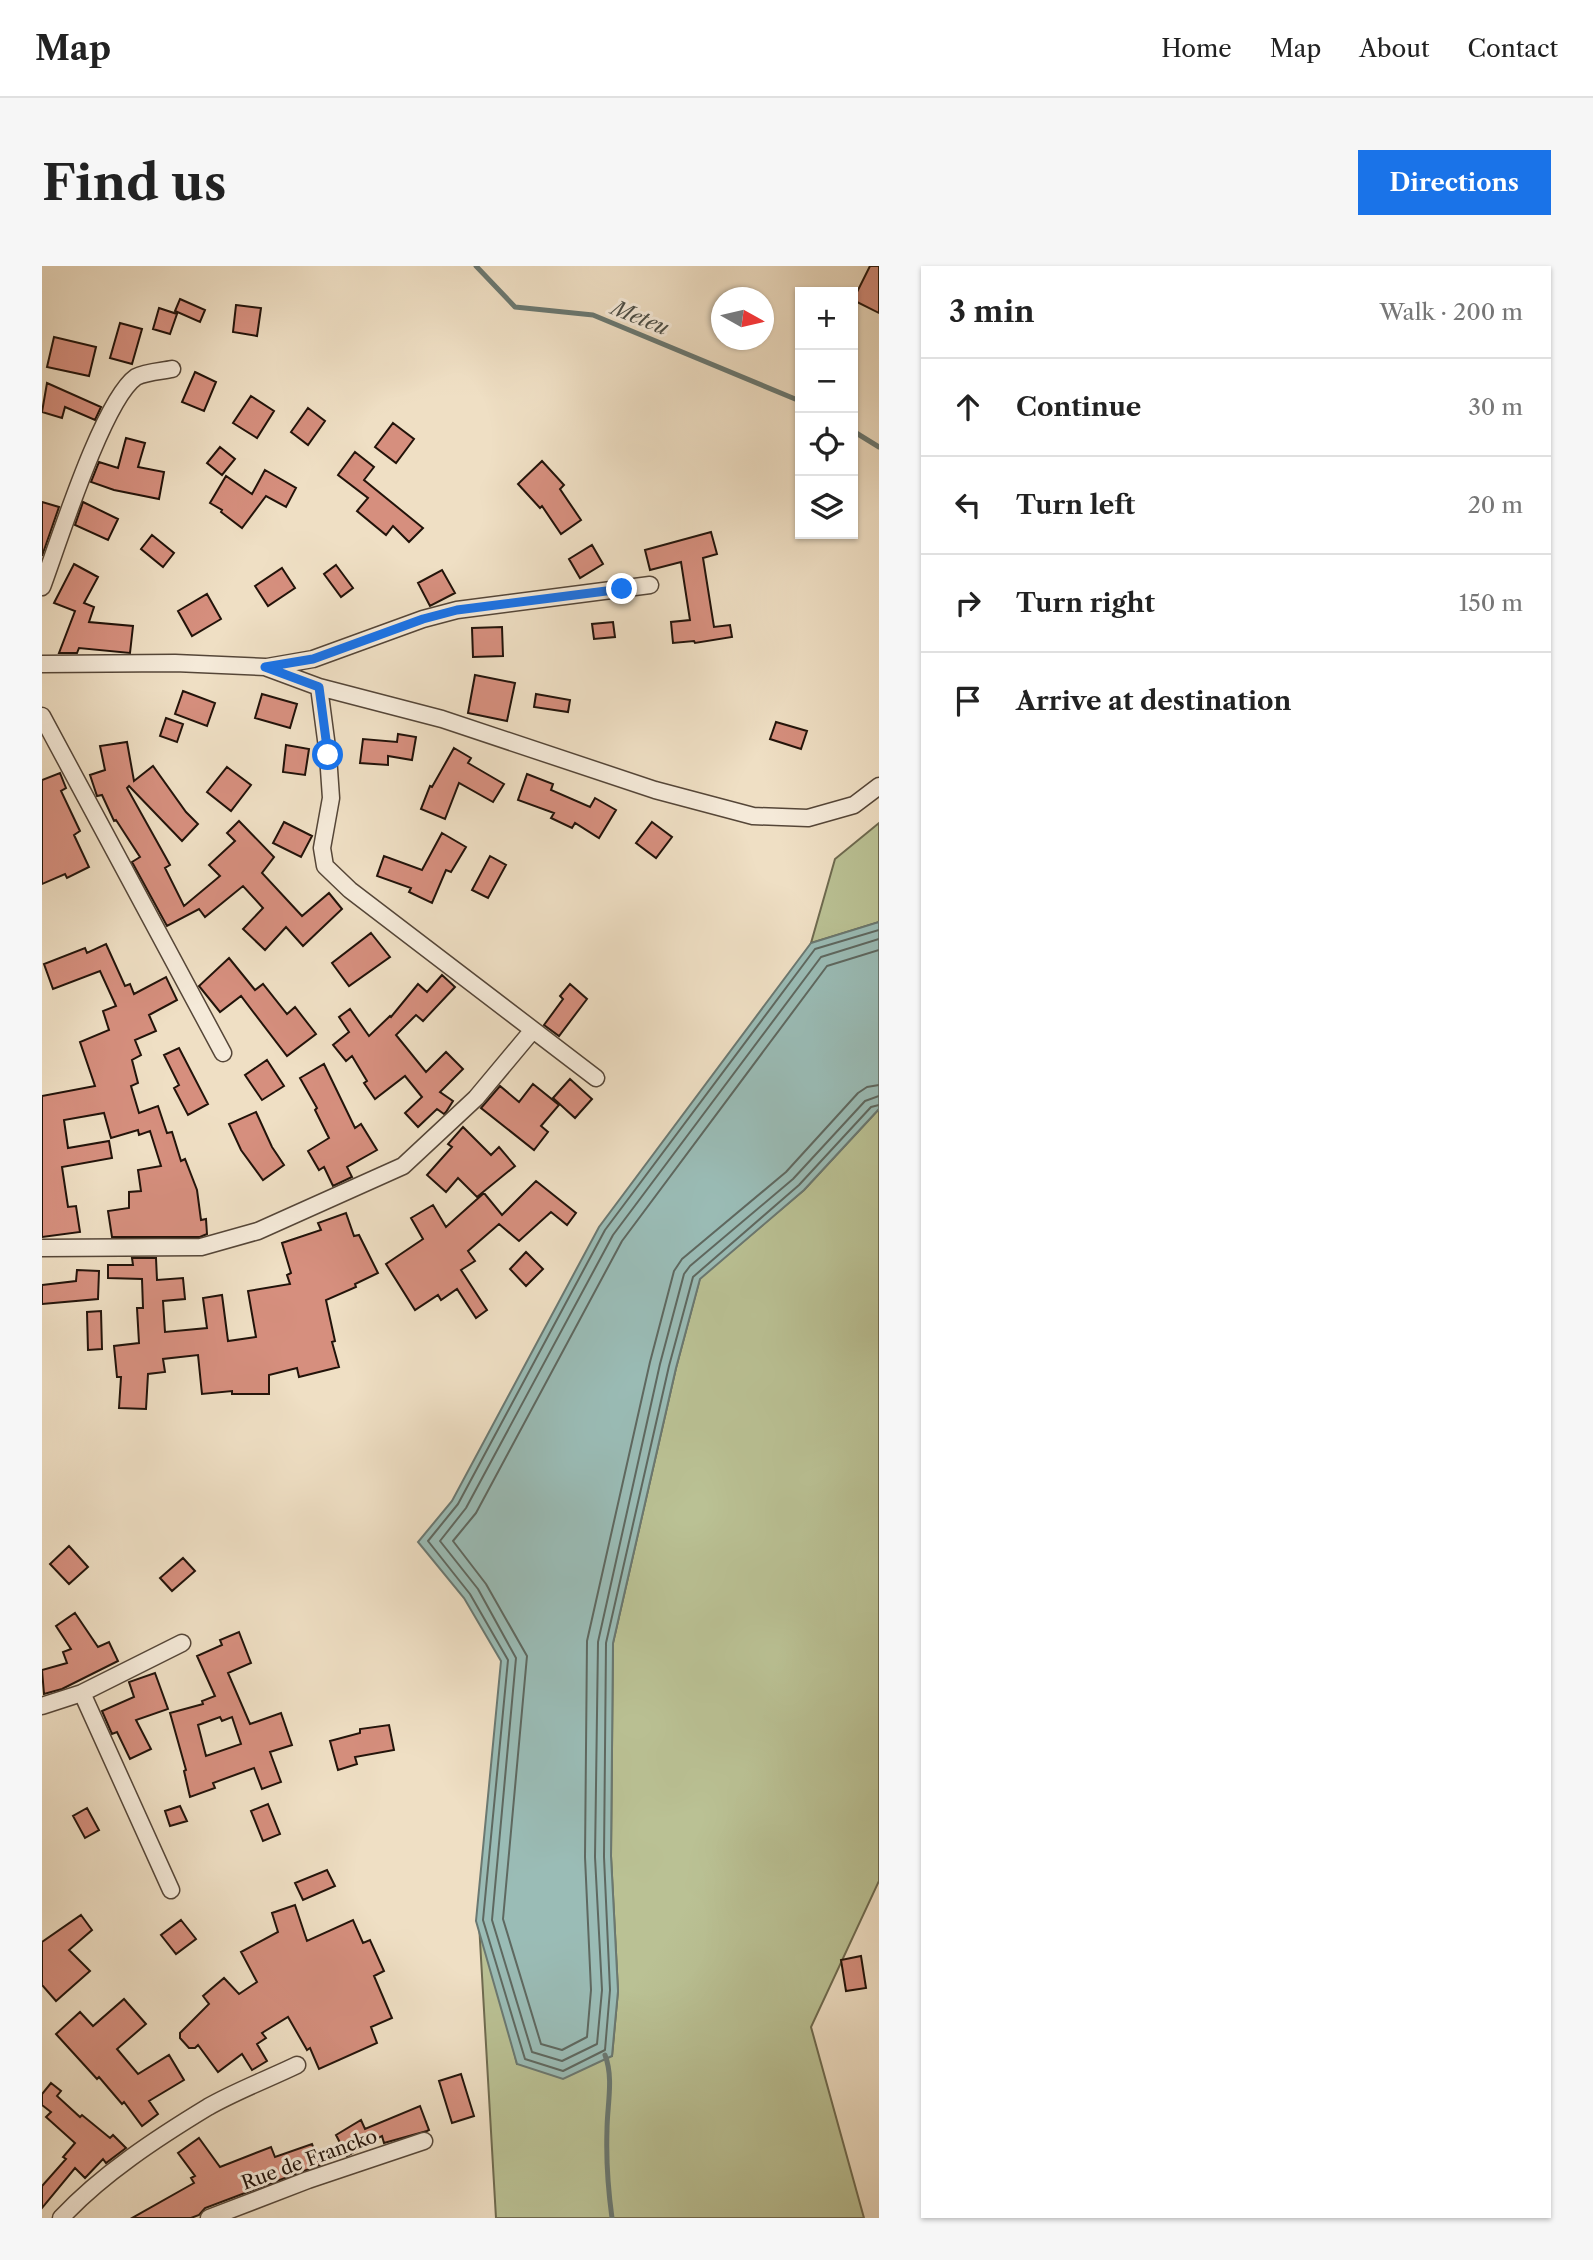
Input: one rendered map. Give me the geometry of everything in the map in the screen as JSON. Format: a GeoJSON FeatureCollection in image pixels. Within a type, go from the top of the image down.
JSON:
{"type":"FeatureCollection","features":[{"type":"Feature","properties":{"kind":"street"},"geometry":{"type":"LineString","coordinates":[[42,587],[98,438],[119,395],[137,376],[172,369]]}},
{"type":"Feature","properties":{"kind":"street"},"geometry":{"type":"LineString","coordinates":[[42,663],[175,663],[265,667],[313,659],[423,619],[457,610],[650,585]]}},
{"type":"Feature","properties":{"kind":"street"},"geometry":{"type":"LineString","coordinates":[[265,667],[319,687],[442,719],[655,790],[753,816],[808,818],[854,805],[879,786]]}},
{"type":"Feature","properties":{"kind":"street"},"geometry":{"type":"LineString","coordinates":[[319,687],[331,798],[322,848],[326,866],[350,890],[596,1078]]}},
{"type":"Feature","properties":{"kind":"street"},"geometry":{"type":"LineString","coordinates":[[42,716],[223,1053]]}},
{"type":"Feature","properties":{"kind":"street"},"geometry":{"type":"LineString","coordinates":[[42,1248],[201,1247],[258,1231],[402,1166],[476,1098],[532,1031]]}},
{"type":"Feature","properties":{"kind":"street"},"geometry":{"type":"LineString","coordinates":[[42,1706],[82,1693],[182,1643]]}},
{"type":"Feature","properties":{"kind":"street"},"geometry":{"type":"LineString","coordinates":[[82,1693],[171,1889]]}},
{"type":"Feature","properties":{"kind":"street"},"geometry":{"type":"LineString","coordinates":[[61,2218],[81,2196],[210,2106],[297,2065]]}},
{"type":"Feature","properties":{"kind":"street","name":"Rue de Francko"},"geometry":{"type":"LineString","coordinates":[[209,2218],[308,2180],[424,2141]]}},
{"type":"Feature","properties":{"kind":"green space"},"geometry":{"type":"Polygon","coordinates":[[[879,823],[879,922],[811,943],[835,859],[879,823]]]}},
{"type":"Feature","properties":{"kind":"green space"},"geometry":{"type":"Polygon","coordinates":[[[879,1109],[879,1881],[811,2027],[864,2218],[496,2218],[478,1906],[517,2064],[612,2056],[618,1991],[611,1856],[613,1643],[676,1368],[700,1278],[804,1190],[879,1109]]]}},
{"type":"Feature","properties":{"kind":"water"},"geometry":{"type":"Polygon","coordinates":[[[879,922],[879,1109],[804,1190],[700,1279],[676,1368],[613,1643],[611,1856],[618,1991],[612,2056],[563,2079],[517,2064],[476,1921],[501,1661],[464,1598],[418,1542],[452,1501],[599,1227],[811,943],[879,922]]]}},
{"type":"Feature","properties":{"kind":"building"},"geometry":{"type":"Polygon","coordinates":[[[870,266],[879,266],[879,313],[858,302],[858,290],[870,266]]]}},
{"type":"Feature","properties":{"kind":"building"},"geometry":{"type":"Polygon","coordinates":[[[180,299],[205,310],[200,322],[175,311],[180,299]]]}},
{"type":"Feature","properties":{"kind":"building"},"geometry":{"type":"Polygon","coordinates":[[[236,305],[261,308],[257,336],[233,332],[236,305]]]}},
{"type":"Feature","properties":{"kind":"building"},"geometry":{"type":"Polygon","coordinates":[[[159,308],[177,314],[170,334],[153,329],[159,308]]]}},
{"type":"Feature","properties":{"kind":"building"},"geometry":{"type":"Polygon","coordinates":[[[120,323],[142,329],[132,364],[110,358],[120,323]]]}},
{"type":"Feature","properties":{"kind":"building"},"geometry":{"type":"Polygon","coordinates":[[[54,337],[96,347],[89,376],[47,367],[54,337]]]}},
{"type":"Feature","properties":{"kind":"building"},"geometry":{"type":"Polygon","coordinates":[[[195,372],[216,382],[204,411],[182,402],[195,372]]]}},
{"type":"Feature","properties":{"kind":"building"},"geometry":{"type":"Polygon","coordinates":[[[47,383],[101,407],[95,420],[65,407],[62,418],[42,412],[47,383]]]}},
{"type":"Feature","properties":{"kind":"building"},"geometry":{"type":"Polygon","coordinates":[[[251,396],[274,411],[257,438],[233,423],[251,396]]]}},
{"type":"Feature","properties":{"kind":"building"},"geometry":{"type":"Polygon","coordinates":[[[308,408],[325,421],[308,445],[291,432],[308,408]]]}},
{"type":"Feature","properties":{"kind":"building"},"geometry":{"type":"Polygon","coordinates":[[[393,423],[414,439],[396,463],[375,447],[393,423]]]}},
{"type":"Feature","properties":{"kind":"building"},"geometry":{"type":"Polygon","coordinates":[[[126,438],[145,443],[138,467],[164,472],[159,499],[114,490],[91,482],[99,462],[118,468],[126,438]]]}},
{"type":"Feature","properties":{"kind":"building"},"geometry":{"type":"Polygon","coordinates":[[[220,447],[235,459],[222,475],[207,463],[220,447]]]}},
{"type":"Feature","properties":{"kind":"building"},"geometry":{"type":"Polygon","coordinates":[[[355,452],[374,467],[364,480],[423,528],[409,542],[393,526],[386,535],[357,511],[368,498],[338,475],[355,452]]]}},
{"type":"Feature","properties":{"kind":"building"},"geometry":{"type":"Polygon","coordinates":[[[542,461],[564,485],[560,489],[581,520],[561,534],[542,506],[540,508],[518,484],[542,461]]]}},
{"type":"Feature","properties":{"kind":"building"},"geometry":{"type":"Polygon","coordinates":[[[265,470],[296,488],[286,507],[266,496],[242,528],[210,503],[226,476],[252,494],[265,470]]]}},
{"type":"Feature","properties":{"kind":"building"},"geometry":{"type":"Polygon","coordinates":[[[42,502],[59,507],[42,556],[42,502]]]}},
{"type":"Feature","properties":{"kind":"building"},"geometry":{"type":"Polygon","coordinates":[[[83,502],[118,519],[108,540],[75,525],[83,502]]]}},
{"type":"Feature","properties":{"kind":"building"},"geometry":{"type":"Polygon","coordinates":[[[711,532],[717,554],[703,558],[714,627],[730,625],[732,637],[695,643],[673,643],[671,622],[690,620],[681,562],[650,570],[645,550],[711,532]]]}},
{"type":"Feature","properties":{"kind":"building"},"geometry":{"type":"Polygon","coordinates":[[[152,535],[174,553],[163,567],[141,549],[152,535]]]}},
{"type":"Feature","properties":{"kind":"building"},"geometry":{"type":"Polygon","coordinates":[[[592,545],[603,564],[580,578],[569,559],[592,545]]]}},
{"type":"Feature","properties":{"kind":"building"},"geometry":{"type":"Polygon","coordinates":[[[74,564],[98,577],[84,603],[94,607],[89,622],[133,626],[130,653],[79,648],[77,653],[59,653],[75,611],[54,603],[74,564]]]}},
{"type":"Feature","properties":{"kind":"building"},"geometry":{"type":"Polygon","coordinates":[[[336,565],[353,588],[341,597],[324,574],[336,565]]]}},
{"type":"Feature","properties":{"kind":"building"},"geometry":{"type":"Polygon","coordinates":[[[282,568],[295,588],[268,606],[255,586],[282,568]]]}},
{"type":"Feature","properties":{"kind":"building"},"geometry":{"type":"Polygon","coordinates":[[[442,570],[455,593],[430,606],[418,583],[442,570]]]}},
{"type":"Feature","properties":{"kind":"building"},"geometry":{"type":"Polygon","coordinates":[[[207,594],[221,619],[192,636],[178,611],[207,594]]]}},
{"type":"Feature","properties":{"kind":"building"},"geometry":{"type":"Polygon","coordinates":[[[613,622],[615,637],[594,639],[592,624],[613,622]]]}},
{"type":"Feature","properties":{"kind":"building"},"geometry":{"type":"Polygon","coordinates":[[[502,627],[503,656],[473,657],[472,628],[502,627]]]}},
{"type":"Feature","properties":{"kind":"building"},"geometry":{"type":"Polygon","coordinates":[[[475,675],[515,683],[507,721],[468,713],[475,675]]]}},
{"type":"Feature","properties":{"kind":"building"},"geometry":{"type":"Polygon","coordinates":[[[183,691],[215,703],[207,726],[175,714],[183,691]]]}},
{"type":"Feature","properties":{"kind":"building"},"geometry":{"type":"Polygon","coordinates":[[[262,694],[297,704],[290,728],[255,718],[262,694]]]}},
{"type":"Feature","properties":{"kind":"building"},"geometry":{"type":"Polygon","coordinates":[[[536,694],[570,700],[568,712],[534,707],[536,694]]]}},
{"type":"Feature","properties":{"kind":"building"},"geometry":{"type":"Polygon","coordinates":[[[166,718],[183,724],[177,742],[160,736],[166,718]]]}},
{"type":"Feature","properties":{"kind":"building"},"geometry":{"type":"Polygon","coordinates":[[[776,722],[807,731],[801,749],[770,739],[776,722]]]}},
{"type":"Feature","properties":{"kind":"building"},"geometry":{"type":"Polygon","coordinates":[[[398,734],[416,737],[412,760],[388,756],[388,765],[360,763],[363,739],[397,742],[398,734]]]}},
{"type":"Feature","properties":{"kind":"building"},"geometry":{"type":"Polygon","coordinates":[[[127,742],[134,781],[153,766],[186,812],[198,824],[182,841],[129,786],[127,788],[170,865],[165,868],[184,906],[220,876],[209,865],[235,841],[227,833],[239,821],[274,857],[262,873],[302,916],[329,893],[342,909],[303,946],[286,927],[265,950],[243,929],[263,908],[243,886],[205,917],[199,909],[167,926],[132,862],[140,857],[116,820],[114,821],[102,795],[97,796],[90,775],[105,770],[100,746],[127,742]]]}},
{"type":"Feature","properties":{"kind":"building"},"geometry":{"type":"Polygon","coordinates":[[[286,745],[309,749],[305,775],[283,772],[286,745]]]}},
{"type":"Feature","properties":{"kind":"building"},"geometry":{"type":"Polygon","coordinates":[[[454,748],[471,758],[468,763],[504,784],[493,802],[459,783],[445,819],[421,809],[430,786],[432,787],[454,748]]]}},
{"type":"Feature","properties":{"kind":"building"},"geometry":{"type":"Polygon","coordinates":[[[227,767],[251,785],[231,811],[207,792],[227,767]]]}},
{"type":"Feature","properties":{"kind":"building"},"geometry":{"type":"Polygon","coordinates":[[[60,773],[66,788],[61,791],[80,831],[74,835],[89,867],[67,878],[65,874],[42,884],[42,780],[60,773]]]}},
{"type":"Feature","properties":{"kind":"building"},"geometry":{"type":"Polygon","coordinates":[[[527,774],[553,784],[551,790],[590,807],[595,798],[616,810],[599,838],[575,823],[572,828],[551,818],[554,813],[518,800],[527,774]]]}},
{"type":"Feature","properties":{"kind":"building"},"geometry":{"type":"Polygon","coordinates":[[[284,822],[312,836],[301,857],[273,843],[284,822]]]}},
{"type":"Feature","properties":{"kind":"building"},"geometry":{"type":"Polygon","coordinates":[[[652,822],[672,837],[656,858],[636,843],[652,822]]]}},
{"type":"Feature","properties":{"kind":"building"},"geometry":{"type":"Polygon","coordinates":[[[442,833],[466,847],[451,872],[446,870],[432,903],[409,892],[411,888],[377,876],[384,856],[422,870],[442,833]]]}},
{"type":"Feature","properties":{"kind":"building"},"geometry":{"type":"Polygon","coordinates":[[[490,856],[506,865],[488,898],[472,890],[490,856]]]}},
{"type":"Feature","properties":{"kind":"building"},"geometry":{"type":"Polygon","coordinates":[[[371,933],[390,957],[349,986],[332,963],[371,933]]]}},
{"type":"Feature","properties":{"kind":"building"},"geometry":{"type":"Polygon","coordinates":[[[106,944],[125,986],[130,984],[134,994],[166,977],[177,1000],[149,1015],[156,1031],[135,1040],[141,1055],[132,1060],[138,1083],[131,1086],[139,1113],[158,1106],[167,1133],[172,1132],[181,1161],[185,1159],[197,1190],[201,1220],[206,1219],[207,1234],[200,1237],[112,1237],[108,1211],[129,1208],[129,1192],[141,1191],[138,1170],[161,1166],[150,1131],[139,1135],[138,1130],[111,1138],[104,1113],[64,1120],[68,1148],[109,1141],[112,1158],[62,1167],[68,1207],[76,1206],[80,1232],[42,1237],[42,1096],[95,1086],[80,1042],[109,1030],[103,1011],[116,1006],[100,971],[53,989],[44,964],[85,948],[87,953],[106,944]]]}},
{"type":"Feature","properties":{"kind":"building"},"geometry":{"type":"Polygon","coordinates":[[[229,958],[255,990],[263,984],[287,1014],[295,1007],[316,1034],[287,1056],[241,996],[220,1012],[199,986],[229,958]]]}},
{"type":"Feature","properties":{"kind":"building"},"geometry":{"type":"Polygon","coordinates":[[[442,975],[455,987],[423,1021],[416,1015],[396,1035],[426,1072],[446,1052],[463,1069],[440,1092],[453,1101],[446,1112],[444,1114],[437,1109],[418,1127],[405,1113],[422,1097],[405,1076],[375,1099],[364,1083],[367,1081],[352,1056],[346,1061],[333,1045],[349,1032],[339,1017],[350,1009],[369,1036],[391,1017],[418,984],[427,992],[442,975]]]}},
{"type":"Feature","properties":{"kind":"building"},"geometry":{"type":"Polygon","coordinates":[[[570,984],[587,999],[559,1036],[544,1025],[563,999],[560,996],[570,984]]]}},
{"type":"Feature","properties":{"kind":"building"},"geometry":{"type":"Polygon","coordinates":[[[179,1048],[208,1104],[188,1115],[174,1088],[179,1085],[164,1055],[179,1048]]]}},
{"type":"Feature","properties":{"kind":"building"},"geometry":{"type":"Polygon","coordinates":[[[267,1060],[284,1086],[262,1100],[245,1075],[267,1060]]]}},
{"type":"Feature","properties":{"kind":"building"},"geometry":{"type":"Polygon","coordinates":[[[324,1064],[355,1128],[361,1124],[377,1150],[347,1167],[352,1177],[333,1186],[324,1167],[319,1170],[308,1151],[329,1138],[315,1110],[317,1108],[300,1078],[324,1064]]]}},
{"type":"Feature","properties":{"kind":"building"},"geometry":{"type":"Polygon","coordinates":[[[570,1079],[592,1099],[575,1118],[553,1098],[570,1079]]]}},
{"type":"Feature","properties":{"kind":"building"},"geometry":{"type":"Polygon","coordinates":[[[533,1084],[559,1105],[541,1126],[548,1132],[534,1150],[481,1108],[500,1086],[519,1102],[533,1084]]]}},
{"type":"Feature","properties":{"kind":"building"},"geometry":{"type":"Polygon","coordinates":[[[256,1112],[272,1147],[284,1165],[263,1180],[241,1150],[229,1124],[256,1112]]]}},
{"type":"Feature","properties":{"kind":"building"},"geometry":{"type":"Polygon","coordinates":[[[463,1127],[491,1155],[499,1147],[515,1166],[477,1197],[458,1178],[446,1192],[427,1175],[452,1147],[448,1144],[463,1127]]]}},
{"type":"Feature","properties":{"kind":"building"},"geometry":{"type":"Polygon","coordinates":[[[536,1181],[576,1213],[567,1225],[551,1212],[519,1241],[499,1224],[468,1251],[475,1261],[461,1270],[487,1310],[476,1318],[457,1289],[441,1300],[438,1295],[415,1310],[386,1264],[423,1239],[411,1218],[433,1205],[446,1227],[484,1193],[502,1215],[536,1181]]]}},
{"type":"Feature","properties":{"kind":"building"},"geometry":{"type":"Polygon","coordinates":[[[346,1213],[354,1236],[359,1235],[378,1273],[355,1284],[356,1287],[326,1300],[335,1341],[332,1342],[339,1367],[299,1377],[297,1368],[269,1375],[269,1394],[232,1394],[232,1391],[202,1394],[198,1355],[163,1359],[165,1372],[148,1374],[146,1409],[119,1408],[121,1377],[117,1377],[114,1346],[139,1343],[137,1308],[143,1308],[142,1279],[108,1278],[108,1265],[133,1265],[132,1258],[156,1258],[157,1280],[183,1278],[185,1299],[163,1301],[165,1332],[207,1328],[203,1298],[222,1295],[228,1341],[256,1337],[248,1291],[290,1284],[287,1275],[291,1273],[282,1243],[321,1230],[318,1223],[346,1213]]]}},
{"type":"Feature","properties":{"kind":"building"},"geometry":{"type":"Polygon","coordinates":[[[526,1252],[543,1269],[526,1286],[510,1269],[526,1252]]]}},
{"type":"Feature","properties":{"kind":"building"},"geometry":{"type":"Polygon","coordinates":[[[77,1270],[99,1271],[98,1299],[42,1304],[42,1285],[76,1281],[77,1270]]]}},
{"type":"Feature","properties":{"kind":"building"},"geometry":{"type":"Polygon","coordinates":[[[101,1311],[102,1349],[88,1350],[87,1312],[101,1311]]]}},
{"type":"Feature","properties":{"kind":"building"},"geometry":{"type":"Polygon","coordinates":[[[69,1546],[88,1567],[69,1584],[50,1564],[69,1546]]]}},
{"type":"Feature","properties":{"kind":"building"},"geometry":{"type":"Polygon","coordinates":[[[183,1558],[195,1571],[172,1591],[160,1578],[183,1558]]]}},
{"type":"Feature","properties":{"kind":"building"},"geometry":{"type":"Polygon","coordinates":[[[75,1613],[98,1647],[109,1642],[118,1661],[62,1689],[44,1694],[42,1670],[67,1663],[63,1652],[71,1649],[56,1626],[75,1613]]]}},
{"type":"Feature","properties":{"kind":"building"},"geometry":{"type":"Polygon","coordinates":[[[239,1632],[251,1663],[228,1673],[250,1724],[281,1713],[292,1745],[270,1752],[281,1782],[262,1789],[254,1768],[213,1783],[215,1788],[190,1797],[184,1771],[186,1770],[170,1713],[203,1704],[202,1701],[215,1696],[197,1656],[222,1645],[220,1640],[239,1632]],[[220,1717],[198,1725],[206,1756],[241,1744],[232,1717],[222,1721],[220,1717]]]}},
{"type":"Feature","properties":{"kind":"building"},"geometry":{"type":"Polygon","coordinates":[[[155,1673],[168,1709],[136,1720],[151,1749],[130,1759],[117,1732],[112,1734],[102,1711],[134,1697],[129,1682],[155,1673]]]}},
{"type":"Feature","properties":{"kind":"building"},"geometry":{"type":"Polygon","coordinates":[[[389,1725],[394,1750],[355,1757],[357,1764],[338,1770],[330,1741],[360,1733],[360,1729],[389,1725]]]}},
{"type":"Feature","properties":{"kind":"building"},"geometry":{"type":"Polygon","coordinates":[[[268,1804],[280,1834],[263,1841],[251,1811],[268,1804]]]}},
{"type":"Feature","properties":{"kind":"building"},"geometry":{"type":"Polygon","coordinates":[[[180,1806],[187,1821],[170,1826],[165,1811],[180,1806]]]}},
{"type":"Feature","properties":{"kind":"building"},"geometry":{"type":"Polygon","coordinates":[[[87,1808],[99,1830],[85,1838],[73,1816],[87,1808]]]}},
{"type":"Feature","properties":{"kind":"building"},"geometry":{"type":"Polygon","coordinates":[[[327,1870],[335,1886],[303,1900],[295,1883],[327,1870]]]}},
{"type":"Feature","properties":{"kind":"building"},"geometry":{"type":"Polygon","coordinates":[[[295,1905],[307,1941],[353,1920],[363,1943],[370,1940],[384,1971],[374,1976],[392,2018],[371,2027],[377,2043],[319,2069],[310,2048],[307,2050],[288,2017],[262,2033],[266,2038],[257,2044],[267,2061],[252,2070],[242,2054],[218,2072],[198,2045],[189,2048],[180,2038],[180,2033],[209,2004],[203,1996],[224,1978],[239,1994],[257,1982],[241,1952],[278,1932],[272,1913],[295,1905]]]}},
{"type":"Feature","properties":{"kind":"building"},"geometry":{"type":"Polygon","coordinates":[[[81,1915],[92,1930],[69,1950],[90,1971],[56,2001],[42,1985],[42,1942],[81,1915]]]}},
{"type":"Feature","properties":{"kind":"building"},"geometry":{"type":"Polygon","coordinates":[[[181,1920],[196,1939],[176,1954],[161,1935],[181,1920]]]}},
{"type":"Feature","properties":{"kind":"building"},"geometry":{"type":"Polygon","coordinates":[[[861,1956],[866,1988],[846,1991],[841,1960],[861,1956]]]}},
{"type":"Feature","properties":{"kind":"building"},"geometry":{"type":"Polygon","coordinates":[[[124,1999],[146,2024],[117,2049],[138,2074],[169,2055],[184,2080],[149,2101],[158,2114],[142,2126],[124,2102],[122,2104],[56,2034],[80,2012],[93,2026],[124,1999]]]}},
{"type":"Feature","properties":{"kind":"building"},"geometry":{"type":"Polygon","coordinates":[[[461,2074],[474,2116],[452,2123],[439,2081],[461,2074]]]}},
{"type":"Feature","properties":{"kind":"building"},"geometry":{"type":"Polygon","coordinates":[[[51,2083],[61,2091],[57,2096],[80,2117],[82,2115],[110,2138],[113,2135],[126,2148],[106,2163],[103,2159],[85,2178],[75,2168],[42,2208],[42,2186],[66,2159],[63,2157],[75,2143],[46,2117],[51,2112],[42,2105],[42,2094],[51,2083]]]}},
{"type":"Feature","properties":{"kind":"building"},"geometry":{"type":"Polygon","coordinates":[[[420,2106],[429,2130],[427,2131],[384,2143],[382,2136],[347,2156],[336,2135],[361,2120],[365,2129],[420,2106]]]}},
{"type":"Feature","properties":{"kind":"building"},"geometry":{"type":"Polygon","coordinates":[[[199,2138],[220,2167],[271,2147],[275,2157],[312,2144],[320,2165],[205,2208],[199,2215],[191,2218],[132,2218],[194,2183],[191,2178],[195,2176],[178,2153],[199,2138]]]}},
{"type":"Feature","properties":{"kind":"waterway","name":"Meteu"},"geometry":{"type":"LineString","coordinates":[[476,266],[515,307],[593,315],[795,399]]}},
{"type":"Feature","properties":{"kind":"waterway","name":"Meteu"},"geometry":{"type":"LineString","coordinates":[[858,434],[879,447]]}},
{"type":"Feature","properties":{"kind":"waterway"},"geometry":{"type":"LineString","coordinates":[[605,2055],[610,2083],[607,2152],[612,2218]]}},
{"type":"Feature","properties":{"kind":"route"},"geometry":{"type":"LineString","coordinates":[[328,755],[319,687],[265,667],[313,659],[423,619],[457,610],[622,589]]}}]}
